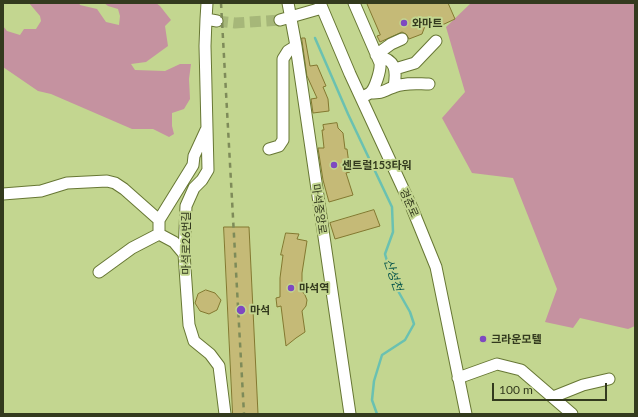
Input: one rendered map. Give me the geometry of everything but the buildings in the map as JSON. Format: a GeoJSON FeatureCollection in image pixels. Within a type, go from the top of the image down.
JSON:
{"type":"FeatureCollection","features":[{"type":"Feature","properties":{"kind":"street","name":"마석로26번길"},"geometry":{"type":"LineString","coordinates":[[207,3],[205,46],[208,170],[202,180],[194,188],[186,206],[184,254],[189,325],[194,341],[210,354],[219,366],[224,414]]}},
{"type":"Feature","properties":{"kind":"street","name":"마석중앙로"},"geometry":{"type":"LineString","coordinates":[[288,3],[285,19],[296,46],[350,414]]}},
{"type":"Feature","properties":{"kind":"street"},"geometry":{"type":"LineString","coordinates":[[354,3],[380,63],[381,69],[373,89],[366,95]]}},
{"type":"Feature","properties":{"kind":"street"},"geometry":{"type":"LineString","coordinates":[[285,19],[321,5]]}},
{"type":"Feature","properties":{"kind":"street","name":"경춘로"},"geometry":{"type":"LineString","coordinates":[[321,5],[366,95],[436,267],[466,414]]}},
{"type":"Feature","properties":{"kind":"street"},"geometry":{"type":"LineString","coordinates":[[206,19],[217,21]]}},
{"type":"Feature","properties":{"kind":"street"},"geometry":{"type":"LineString","coordinates":[[376,55],[391,44],[402,39]]}},
{"type":"Feature","properties":{"kind":"street"},"geometry":{"type":"LineString","coordinates":[[396,69],[415,63],[436,41]]}},
{"type":"Feature","properties":{"kind":"street"},"geometry":{"type":"LineString","coordinates":[[269,149],[279,146],[283,140],[283,59],[288,51],[296,46]]}},
{"type":"Feature","properties":{"kind":"street"},"geometry":{"type":"LineString","coordinates":[[376,55],[387,58],[396,69],[394,87]]}},
{"type":"Feature","properties":{"kind":"street"},"geometry":{"type":"LineString","coordinates":[[366,95],[382,93],[394,87],[408,84],[429,84]]}},
{"type":"Feature","properties":{"kind":"street"},"geometry":{"type":"LineString","coordinates":[[159,234],[159,220],[193,165],[194,156],[206,130]]}},
{"type":"Feature","properties":{"kind":"street"},"geometry":{"type":"LineString","coordinates":[[3,194],[41,191],[67,184],[107,181],[115,183],[124,189],[159,220]]}},
{"type":"Feature","properties":{"kind":"street"},"geometry":{"type":"LineString","coordinates":[[159,234],[174,242],[184,254]]}},
{"type":"Feature","properties":{"kind":"street"},"geometry":{"type":"LineString","coordinates":[[98,272],[132,248],[159,234]]}},
{"type":"Feature","properties":{"kind":"street"},"geometry":{"type":"LineString","coordinates":[[458,378],[497,364],[521,370],[572,414]]}},
{"type":"Feature","properties":{"kind":"street"},"geometry":{"type":"LineString","coordinates":[[553,397],[608,379]]}},
{"type":"Feature","properties":{"kind":"shaded area"},"geometry":{"type":"Polygon","coordinates":[[[29,3],[79,3],[80,5],[97,9],[106,22],[119,25],[120,16],[118,9],[104,3],[156,3],[160,6],[171,20],[165,26],[168,46],[146,62],[131,64],[135,70],[165,71],[180,64],[191,64],[189,79],[190,99],[184,109],[172,113],[172,126],[174,134],[169,137],[153,129],[132,129],[51,94],[38,91],[3,67],[3,26],[7,31],[20,35],[24,29],[36,29],[41,21],[40,16],[29,3]]]}},
{"type":"Feature","properties":{"kind":"shaded area"},"geometry":{"type":"Polygon","coordinates":[[[471,3],[635,3],[635,326],[628,329],[580,318],[573,328],[545,322],[557,289],[513,178],[472,173],[442,118],[465,92],[446,27],[471,3]]]}},
{"type":"Feature","properties":{"kind":"waterway","name":"산성천"},"geometry":{"type":"LineString","coordinates":[[315,38],[348,114],[392,207],[393,232],[385,254],[393,282],[410,312],[414,324],[405,340],[382,355],[374,381],[372,400],[377,414]]}},
{"type":"Feature","properties":{"kind":"tunnel"},"geometry":{"type":"LineString","coordinates":[[217,21],[235,23],[280,20]]}},
{"type":"Feature","properties":{"kind":"railway"},"geometry":{"type":"LineString","coordinates":[[221,3],[244,414]]}},
{"type":"Feature","properties":{"kind":"place","name":"와마트"},"geometry":{"type":"Point","coordinates":[404,23]}},
{"type":"Feature","properties":{"kind":"place","name":"센트럴153타워"},"geometry":{"type":"Point","coordinates":[334,165]}},
{"type":"Feature","properties":{"kind":"place","name":"마석역"},"geometry":{"type":"Point","coordinates":[291,288]}},
{"type":"Feature","properties":{"kind":"place","name":"마석"},"geometry":{"type":"Point","coordinates":[241,310]}},
{"type":"Feature","properties":{"kind":"place","name":"크라운모텔"},"geometry":{"type":"Point","coordinates":[483,339]}}]}
